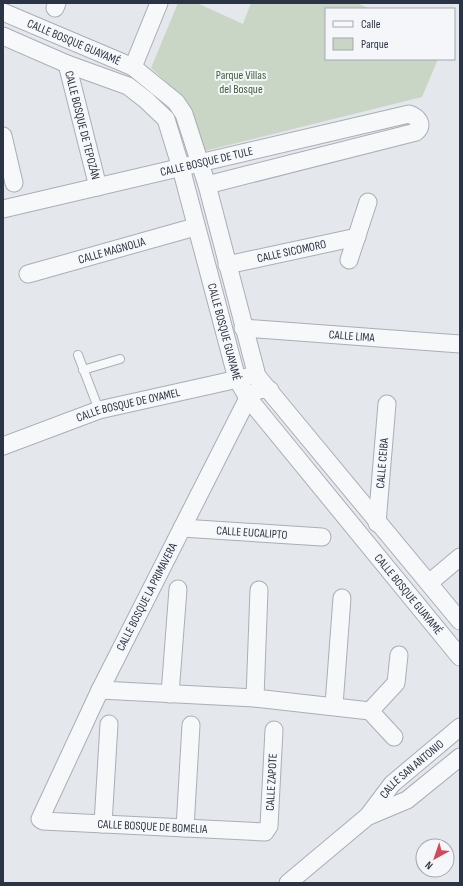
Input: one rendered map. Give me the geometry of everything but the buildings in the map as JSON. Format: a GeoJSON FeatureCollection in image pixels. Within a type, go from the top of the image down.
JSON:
{"type":"FeatureCollection","features":[{"type":"Feature","properties":{"kind":"street"},"geometry":{"type":"LineString","coordinates":[[133,68],[160,3]]}},
{"type":"Feature","properties":{"kind":"street","name":"CALLE BOSQUE GUAYAMÉ"},"geometry":{"type":"LineString","coordinates":[[3,12],[133,68],[176,102],[184,114],[207,185],[243,328],[257,376],[460,621]]}},
{"type":"Feature","properties":{"kind":"street","name":"CALLE BOSQUE GUAYAMÉ"},"geometry":{"type":"LineString","coordinates":[[3,36],[66,64],[128,86],[146,100],[166,119],[181,168],[195,227],[237,379],[248,398],[460,658]]}},
{"type":"Feature","properties":{"kind":"street","name":"CALLE BOSQUE DE TEPOZÁN"},"geometry":{"type":"LineString","coordinates":[[66,64],[98,187]]}},
{"type":"Feature","properties":{"kind":"street","name":"CALLE BOSQUE DE TULE"},"geometry":{"type":"LineString","coordinates":[[3,209],[409,114],[418,119],[420,122],[420,128],[416,132],[207,185]]}},
{"type":"Feature","properties":{"kind":"street"},"geometry":{"type":"LineString","coordinates":[[3,136],[14,183]]}},
{"type":"Feature","properties":{"kind":"street"},"geometry":{"type":"LineString","coordinates":[[349,260],[368,202]]}},
{"type":"Feature","properties":{"kind":"street","name":"CALLE MAGNOLIA"},"geometry":{"type":"LineString","coordinates":[[28,274],[195,227]]}},
{"type":"Feature","properties":{"kind":"street","name":"CALLE SICOMORO"},"geometry":{"type":"LineString","coordinates":[[227,265],[357,237]]}},
{"type":"Feature","properties":{"kind":"street","name":"CALLE LIMA"},"geometry":{"type":"LineString","coordinates":[[243,328],[460,344]]}},
{"type":"Feature","properties":{"kind":"street","name":"CALLE BOSQUE DE OYAMEL"},"geometry":{"type":"LineString","coordinates":[[3,446],[98,410],[237,379],[257,376]]}},
{"type":"Feature","properties":{"kind":"street"},"geometry":{"type":"LineString","coordinates":[[248,398],[259,389],[270,390]]}},
{"type":"Feature","properties":{"kind":"street","name":"CALLE BOSQUE LA PRIMAVERA"},"geometry":{"type":"LineString","coordinates":[[40,820],[42,812],[100,690],[248,398]]}},
{"type":"Feature","properties":{"kind":"street","name":"CALLE CEIBA"},"geometry":{"type":"LineString","coordinates":[[378,523],[387,404]]}},
{"type":"Feature","properties":{"kind":"street","name":"CALLE EUCALIPTO"},"geometry":{"type":"LineString","coordinates":[[182,528],[322,536]]}},
{"type":"Feature","properties":{"kind":"street"},"geometry":{"type":"LineString","coordinates":[[429,583],[460,557]]}},
{"type":"Feature","properties":{"kind":"street"},"geometry":{"type":"LineString","coordinates":[[170,694],[178,589]]}},
{"type":"Feature","properties":{"kind":"street"},"geometry":{"type":"LineString","coordinates":[[255,698],[259,590]]}},
{"type":"Feature","properties":{"kind":"street"},"geometry":{"type":"LineString","coordinates":[[334,705],[342,598]]}},
{"type":"Feature","properties":{"kind":"street"},"geometry":{"type":"LineString","coordinates":[[370,711],[396,683],[399,655]]}},
{"type":"Feature","properties":{"kind":"street"},"geometry":{"type":"LineString","coordinates":[[100,690],[255,698],[334,705],[370,711],[394,737]]}},
{"type":"Feature","properties":{"kind":"street"},"geometry":{"type":"LineString","coordinates":[[103,824],[109,724]]}},
{"type":"Feature","properties":{"kind":"street"},"geometry":{"type":"LineString","coordinates":[[185,828],[191,725]]}},
{"type":"Feature","properties":{"kind":"street","name":"CALLE SAN ANTONIO"},"geometry":{"type":"LineString","coordinates":[[288,883],[368,816],[392,784],[460,727]]}},
{"type":"Feature","properties":{"kind":"street","name":"CALLE ZAPOTE"},"geometry":{"type":"LineString","coordinates":[[265,832],[269,826],[274,730]]}},
{"type":"Feature","properties":{"kind":"street","name":"CALLE SAN ANTONIO"},"geometry":{"type":"LineString","coordinates":[[368,816],[407,800],[460,757]]}},
{"type":"Feature","properties":{"kind":"street","name":"CALLE BOSQUE DE BOMELIA"},"geometry":{"type":"LineString","coordinates":[[40,820],[265,832]]}},
{"type":"Feature","properties":{"kind":"lane"},"geometry":{"type":"LineString","coordinates":[[78,355],[98,410]]}},
{"type":"Feature","properties":{"kind":"lane"},"geometry":{"type":"LineString","coordinates":[[83,370],[120,359]]}},
{"type":"Feature","properties":{"kind":"green space","name":"Parque Villas del Bosque"},"geometry":{"type":"Polygon","coordinates":[[[178,3],[197,3],[243,24],[251,3],[356,3],[368,8],[325,8],[325,60],[438,60],[422,97],[205,151],[185,99],[151,68],[178,3]]]}}]}
